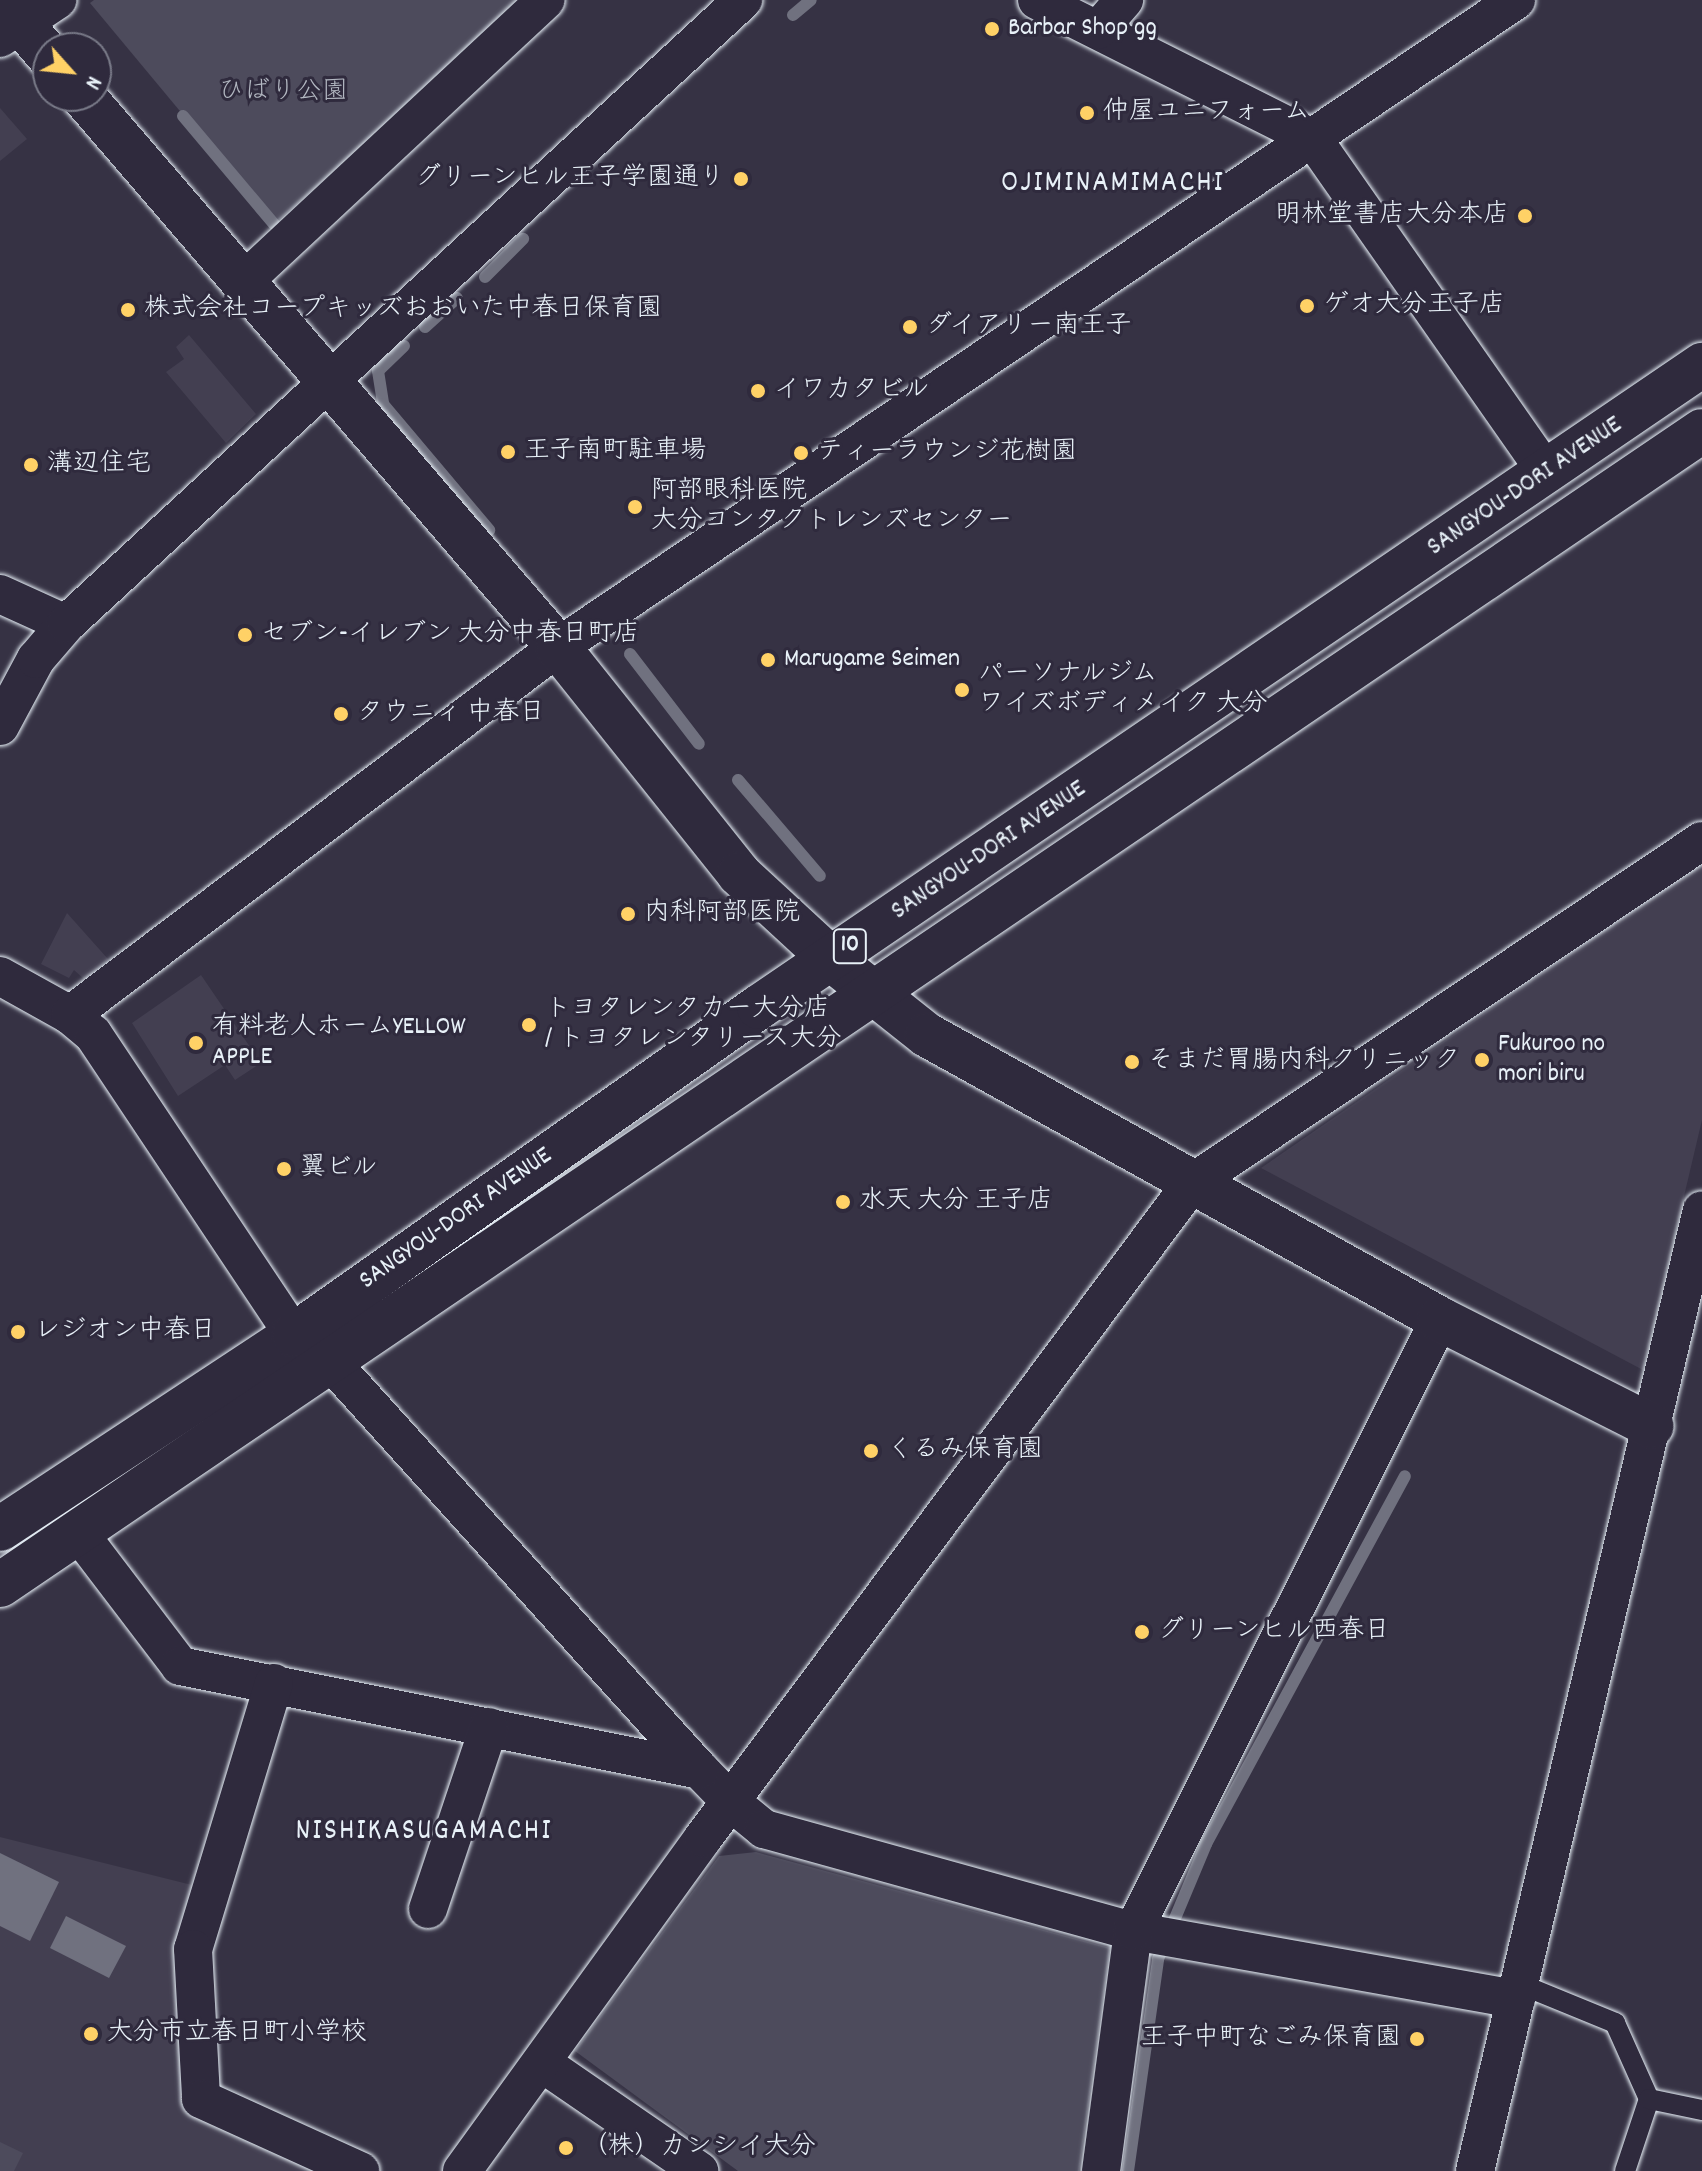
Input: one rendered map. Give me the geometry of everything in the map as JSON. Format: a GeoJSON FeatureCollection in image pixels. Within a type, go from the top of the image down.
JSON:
{"type":"FeatureCollection","features":[{"type":"Feature","properties":{"kind":"main road"},"geometry":{"type":"LineString","coordinates":[[97,112],[558,647],[739,874],[831,959],[927,1035],[1440,1319],[1652,1426]]}},
{"type":"Feature","properties":{"kind":"main road","name":"SANGYOU-DORI AVENUE"},"geometry":{"type":"LineString","coordinates":[[0,1529],[294,1335],[831,959],[1702,365]]}},
{"type":"Feature","properties":{"kind":"main road","name":"SANGYOU-DORI AVENUE"},"geometry":{"type":"LineString","coordinates":[[0,1585],[1702,431]]}},
{"type":"Feature","properties":{"kind":"street"},"geometry":{"type":"LineString","coordinates":[[17,29],[57,0]]}},
{"type":"Feature","properties":{"kind":"street"},"geometry":{"type":"LineString","coordinates":[[242,283],[546,0]]}},
{"type":"Feature","properties":{"kind":"street"},"geometry":{"type":"LineString","coordinates":[[0,726],[36,659],[66,624],[743,0]]}},
{"type":"Feature","properties":{"kind":"street"},"geometry":{"type":"LineString","coordinates":[[1037,0],[1313,139],[1547,473]]}},
{"type":"Feature","properties":{"kind":"street"},"geometry":{"type":"LineString","coordinates":[[1098,30],[1124,0]]}},
{"type":"Feature","properties":{"kind":"street"},"geometry":{"type":"LineString","coordinates":[[70,1015],[558,647],[1516,0]]}},
{"type":"Feature","properties":{"kind":"street"},"geometry":{"type":"LineString","coordinates":[[0,594],[66,624]]}},
{"type":"Feature","properties":{"kind":"street"},"geometry":{"type":"LineString","coordinates":[[462,2171],[731,1802],[1192,1183],[1702,841]]}},
{"type":"Feature","properties":{"kind":"street"},"geometry":{"type":"LineString","coordinates":[[0,976],[70,1015],[93,1034],[294,1335],[330,1361],[700,1770],[731,1802],[764,1829],[1133,1931],[1518,1992]]}},
{"type":"Feature","properties":{"kind":"street"},"geometry":{"type":"LineString","coordinates":[[1475,2171],[1702,1210]]}},
{"type":"Feature","properties":{"kind":"street"},"geometry":{"type":"LineString","coordinates":[[1101,2171],[1133,1931],[1440,1319]]}},
{"type":"Feature","properties":{"kind":"street"},"geometry":{"type":"LineString","coordinates":[[78,1532],[180,1666],[700,1770]]}},
{"type":"Feature","properties":{"kind":"street"},"geometry":{"type":"LineString","coordinates":[[274,1683],[193,1949],[201,2099],[360,2171]]}},
{"type":"Feature","properties":{"kind":"street"},"geometry":{"type":"LineString","coordinates":[[428,1909],[489,1727]]}},
{"type":"Feature","properties":{"kind":"street"},"geometry":{"type":"LineString","coordinates":[[542,2063],[699,2171]]}},
{"type":"Feature","properties":{"kind":"lane"},"geometry":{"type":"LineString","coordinates":[[1518,1992],[1615,2023],[1649,2099],[1625,2171]]}},
{"type":"Feature","properties":{"kind":"lane"},"geometry":{"type":"LineString","coordinates":[[1649,2099],[1702,2110]]}},
{"type":"Feature","properties":{"kind":"shaded area"},"geometry":{"type":"Polygon","coordinates":[[[0,108],[27,139],[0,161],[0,108]]]}},
{"type":"Feature","properties":{"kind":"shaded area"},"geometry":{"type":"Polygon","coordinates":[[[189,335],[256,414],[226,443],[166,372],[184,359],[176,347],[189,335]]]}},
{"type":"Feature","properties":{"kind":"shaded area"},"geometry":{"type":"Polygon","coordinates":[[[1702,863],[1702,1120],[1643,1370],[1261,1168],[1702,863]]]}},
{"type":"Feature","properties":{"kind":"shaded area"},"geometry":{"type":"Polygon","coordinates":[[[67,913],[108,959],[85,980],[74,970],[69,978],[41,964],[67,913]]]}},
{"type":"Feature","properties":{"kind":"shaded area","name":"有料老人ホームYELLOW APPLE"},"geometry":{"type":"Polygon","coordinates":[[[201,975],[261,1063],[235,1080],[225,1065],[178,1096],[132,1023],[201,975]]]}},
{"type":"Feature","properties":{"kind":"shaded area","name":"大分市立春日町小学校"},"geometry":{"type":"Polygon","coordinates":[[[0,1837],[200,1887],[186,2105],[340,2171],[0,2171],[0,1837]]]}},
{"type":"Feature","properties":{"kind":"green space","name":"ひばり公園"},"geometry":{"type":"Polygon","coordinates":[[[94,0],[526,0],[274,224],[90,3],[94,0]]]}},
{"type":"Feature","properties":{"kind":"green space"},"geometry":{"type":"Polygon","coordinates":[[[756,1852],[1110,1948],[1079,2171],[738,2171],[575,2051],[719,1856],[756,1852]]]}},
{"type":"Feature","properties":{"kind":"green space"},"geometry":{"type":"Polygon","coordinates":[[[0,2142],[23,2153],[14,2171],[0,2171],[0,2142]]]}},
{"type":"Feature","properties":{"kind":"water"},"geometry":{"type":"Polygon","coordinates":[[[0,1853],[59,1882],[30,1941],[0,1926],[0,1853]]]}},
{"type":"Feature","properties":{"kind":"water"},"geometry":{"type":"Polygon","coordinates":[[[66,1916],[126,1946],[109,1978],[50,1948],[66,1916]]]}},
{"type":"Feature","properties":{"kind":"waterway"},"geometry":{"type":"LineString","coordinates":[[793,15],[811,0]]}},
{"type":"Feature","properties":{"kind":"waterway"},"geometry":{"type":"LineString","coordinates":[[183,116],[274,224]]}},
{"type":"Feature","properties":{"kind":"waterway"},"geometry":{"type":"LineString","coordinates":[[485,277],[523,239]]}},
{"type":"Feature","properties":{"kind":"waterway"},"geometry":{"type":"LineString","coordinates":[[425,327],[457,298]]}},
{"type":"Feature","properties":{"kind":"waterway"},"geometry":{"type":"LineString","coordinates":[[404,346],[378,371],[383,404],[489,530]]}},
{"type":"Feature","properties":{"kind":"waterway"},"geometry":{"type":"LineString","coordinates":[[630,654],[699,744]]}},
{"type":"Feature","properties":{"kind":"waterway"},"geometry":{"type":"LineString","coordinates":[[738,780],[820,876]]}},
{"type":"Feature","properties":{"kind":"waterway"},"geometry":{"type":"LineString","coordinates":[[1128,2171],[1158,1959],[1206,1844],[1405,1476]]}},
{"type":"Feature","properties":{"kind":"place","name":"Barbar Shop gg"},"geometry":{"type":"Point","coordinates":[992,29]}},
{"type":"Feature","properties":{"kind":"place","name":"仲屋ユニフォーム"},"geometry":{"type":"Point","coordinates":[1087,113]}},
{"type":"Feature","properties":{"kind":"place","name":"グリーンヒル王子学園通り"},"geometry":{"type":"Point","coordinates":[741,179]}},
{"type":"Feature","properties":{"kind":"place","name":"明林堂書店大分本店"},"geometry":{"type":"Point","coordinates":[1525,216]}},
{"type":"Feature","properties":{"kind":"place","name":"ゲオ大分王子店"},"geometry":{"type":"Point","coordinates":[1307,306]}},
{"type":"Feature","properties":{"kind":"place","name":"株式会社コープキッズおおいた中春日保育園"},"geometry":{"type":"Point","coordinates":[128,310]}},
{"type":"Feature","properties":{"kind":"place","name":"ダイアリー南王子"},"geometry":{"type":"Point","coordinates":[910,327]}},
{"type":"Feature","properties":{"kind":"place","name":"イワカタビル"},"geometry":{"type":"Point","coordinates":[758,391]}},
{"type":"Feature","properties":{"kind":"place","name":"王子南町駐車場"},"geometry":{"type":"Point","coordinates":[508,452]}},
{"type":"Feature","properties":{"kind":"place","name":"ティーラウンジ花樹園"},"geometry":{"type":"Point","coordinates":[801,453]}},
{"type":"Feature","properties":{"kind":"place","name":"溝辺住宅"},"geometry":{"type":"Point","coordinates":[31,465]}},
{"type":"Feature","properties":{"kind":"place","name":"阿部眼科医院 大分コンタクトレンズセンター"},"geometry":{"type":"Point","coordinates":[635,507]}},
{"type":"Feature","properties":{"kind":"place","name":"セブン-イレブン 大分中春日町店"},"geometry":{"type":"Point","coordinates":[245,635]}},
{"type":"Feature","properties":{"kind":"place","name":"Marugame Seimen"},"geometry":{"type":"Point","coordinates":[768,660]}},
{"type":"Feature","properties":{"kind":"place","name":"パーソナルジム ワイズボディメイク 大分"},"geometry":{"type":"Point","coordinates":[962,690]}},
{"type":"Feature","properties":{"kind":"place","name":"タウニィ 中春日"},"geometry":{"type":"Point","coordinates":[341,714]}},
{"type":"Feature","properties":{"kind":"place","name":"内科阿部医院"},"geometry":{"type":"Point","coordinates":[628,914]}},
{"type":"Feature","properties":{"kind":"place","name":"トヨタレンタカー大分店 / トヨタレンタリース大分"},"geometry":{"type":"Point","coordinates":[529,1025]}},
{"type":"Feature","properties":{"kind":"place","name":"有料老人ホームYELLOW APPLE"},"geometry":{"type":"Point","coordinates":[196,1043]}},
{"type":"Feature","properties":{"kind":"place","name":"Fukuroo no mori biru"},"geometry":{"type":"Point","coordinates":[1482,1060]}},
{"type":"Feature","properties":{"kind":"place","name":"そまだ胃腸内科クリニック"},"geometry":{"type":"Point","coordinates":[1132,1062]}},
{"type":"Feature","properties":{"kind":"place","name":"翼ビル"},"geometry":{"type":"Point","coordinates":[284,1169]}},
{"type":"Feature","properties":{"kind":"place","name":"水天 大分 王子店"},"geometry":{"type":"Point","coordinates":[843,1202]}},
{"type":"Feature","properties":{"kind":"place","name":"レジオン中春日"},"geometry":{"type":"Point","coordinates":[18,1332]}},
{"type":"Feature","properties":{"kind":"place","name":"くるみ保育園"},"geometry":{"type":"Point","coordinates":[871,1451]}},
{"type":"Feature","properties":{"kind":"place","name":"グリーンヒル西春日"},"geometry":{"type":"Point","coordinates":[1142,1632]}},
{"type":"Feature","properties":{"kind":"place","name":"大分市立春日町小学校"},"geometry":{"type":"Point","coordinates":[91,2034]}},
{"type":"Feature","properties":{"kind":"place","name":"王子中町なごみ保育園"},"geometry":{"type":"Point","coordinates":[1417,2039]}},
{"type":"Feature","properties":{"kind":"place","name":"（株）カンシイ大分"},"geometry":{"type":"Point","coordinates":[566,2148]}},
{"type":"Feature","properties":{"kind":"district","name":"OJIMINAMIMACHI"},"geometry":{"type":"Point","coordinates":[1113,185]}},
{"type":"Feature","properties":{"kind":"district","name":"NISHIKASUGAMACHI"},"geometry":{"type":"Point","coordinates":[424,1833]}}]}
